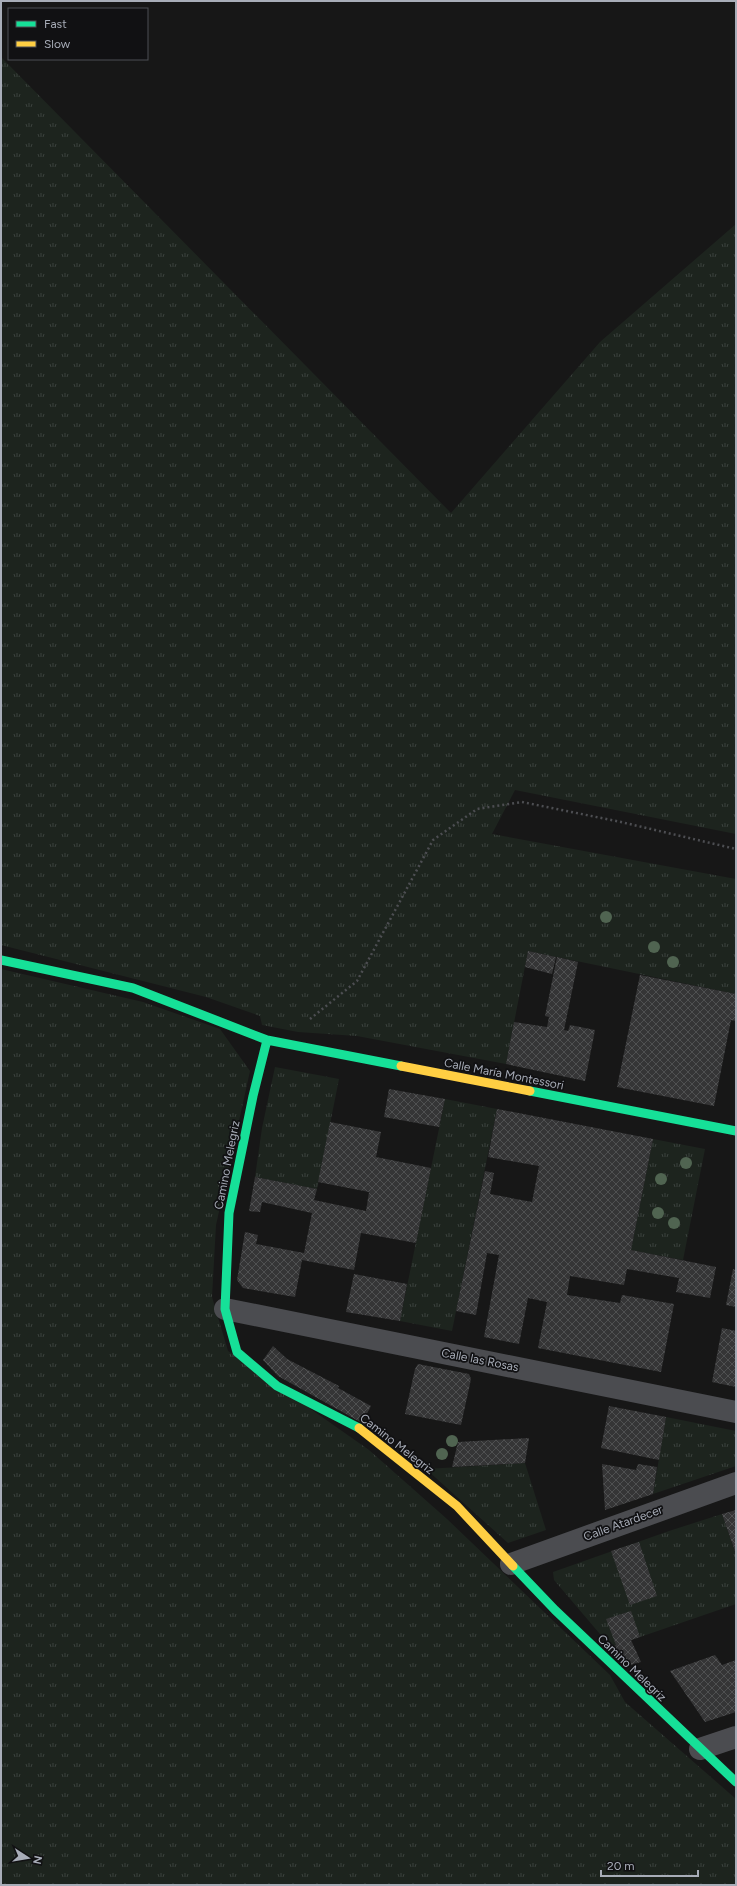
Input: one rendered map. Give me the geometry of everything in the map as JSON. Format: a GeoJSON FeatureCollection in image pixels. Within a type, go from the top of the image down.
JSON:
{"type":"FeatureCollection","features":[{"type":"Feature","properties":{"kind":"street","name":"Calle María Montessori"},"geometry":{"type":"LineString","coordinates":[[1,960],[133,988],[267,1040],[736,1131]]}},
{"type":"Feature","properties":{"kind":"street","name":"Camino Melegriz"},"geometry":{"type":"LineString","coordinates":[[267,1040],[253,1096],[229,1213],[224,1309],[237,1352],[277,1386],[355,1425],[456,1506],[555,1610],[736,1782]]}},
{"type":"Feature","properties":{"kind":"street","name":"Calle las Rosas"},"geometry":{"type":"LineString","coordinates":[[224,1309],[736,1412]]}},
{"type":"Feature","properties":{"kind":"street","name":"Calle Atardecer"},"geometry":{"type":"LineString","coordinates":[[511,1564],[736,1483]]}},
{"type":"Feature","properties":{"kind":"street"},"geometry":{"type":"LineString","coordinates":[[700,1749],[736,1737]]}},
{"type":"Feature","properties":{"kind":"path"},"geometry":{"type":"LineString","coordinates":[[309,1019],[316,1016],[357,981],[433,840],[477,809],[522,802],[736,849]]}},
{"type":"Feature","properties":{"kind":"green space"},"geometry":{"type":"Polygon","coordinates":[[[1,57],[451,513],[600,342],[736,224],[736,834],[515,790],[492,834],[736,879],[736,994],[528,951],[506,1064],[357,1036],[298,1032],[262,1025],[260,1016],[206,997],[1,945],[1,57]]]}},
{"type":"Feature","properties":{"kind":"green space"},"geometry":{"type":"Polygon","coordinates":[[[1,969],[143,1002],[220,1029],[250,1071],[216,1225],[212,1297],[228,1351],[369,1450],[447,1519],[610,1675],[625,1702],[736,1799],[736,1885],[1,1885],[1,969]]]}},
{"type":"Feature","properties":{"kind":"green space"},"geometry":{"type":"Polygon","coordinates":[[[275,1067],[339,1079],[317,1189],[255,1177],[262,1128],[275,1067]]]}},
{"type":"Feature","properties":{"kind":"green space"},"geometry":{"type":"Polygon","coordinates":[[[445,1099],[497,1109],[452,1331],[400,1321],[445,1099]]]}},
{"type":"Feature","properties":{"kind":"green space"},"geometry":{"type":"Polygon","coordinates":[[[653,1139],[705,1149],[683,1260],[631,1250],[653,1139]]]}},
{"type":"Feature","properties":{"kind":"green space"},"geometry":{"type":"Polygon","coordinates":[[[666,1417],[736,1431],[736,1466],[653,1494],[666,1417]]]}},
{"type":"Feature","properties":{"kind":"green space"},"geometry":{"type":"Polygon","coordinates":[[[525,1463],[546,1530],[508,1543],[426,1469],[525,1463]]]}},
{"type":"Feature","properties":{"kind":"green space"},"geometry":{"type":"Polygon","coordinates":[[[722,1514],[736,1555],[736,1604],[611,1647],[554,1580],[553,1572],[722,1514]]]}},
{"type":"Feature","properties":{"kind":"building"},"geometry":{"type":"Polygon","coordinates":[[[528,951],[556,957],[552,974],[525,967],[528,951]]]}},
{"type":"Feature","properties":{"kind":"building"},"geometry":{"type":"Polygon","coordinates":[[[557,957],[578,962],[564,1030],[568,1031],[570,1025],[595,1030],[585,1081],[506,1064],[514,1022],[547,1027],[549,1017],[545,1016],[557,957]]]}},
{"type":"Feature","properties":{"kind":"building"},"geometry":{"type":"Polygon","coordinates":[[[640,975],[736,994],[736,1021],[731,1020],[714,1106],[617,1087],[640,975]]]}},
{"type":"Feature","properties":{"kind":"building"},"geometry":{"type":"Polygon","coordinates":[[[389,1089],[445,1099],[439,1127],[384,1117],[389,1089]]]}},
{"type":"Feature","properties":{"kind":"building"},"geometry":{"type":"Polygon","coordinates":[[[497,1109],[653,1139],[631,1250],[716,1267],[710,1298],[676,1292],[679,1278],[627,1269],[624,1285],[570,1276],[567,1295],[620,1303],[622,1295],[674,1304],[661,1372],[538,1348],[547,1302],[528,1298],[519,1344],[484,1337],[499,1255],[487,1253],[476,1315],[456,1311],[485,1171],[494,1173],[490,1194],[532,1202],[539,1166],[488,1157],[497,1109]]]}},
{"type":"Feature","properties":{"kind":"building"},"geometry":{"type":"Polygon","coordinates":[[[330,1122],[381,1132],[376,1157],[431,1168],[416,1243],[361,1233],[354,1270],[302,1260],[295,1297],[243,1288],[237,1280],[245,1232],[258,1235],[256,1244],[304,1253],[312,1213],[262,1202],[260,1212],[249,1211],[255,1177],[317,1189],[314,1200],[366,1211],[369,1192],[318,1182],[330,1122]]]}},
{"type":"Feature","properties":{"kind":"building"},"geometry":{"type":"Polygon","coordinates":[[[733,1269],[736,1270],[736,1307],[726,1305],[733,1269]]]}},
{"type":"Feature","properties":{"kind":"building"},"geometry":{"type":"Polygon","coordinates":[[[354,1274],[407,1284],[400,1321],[346,1312],[354,1274]]]}},
{"type":"Feature","properties":{"kind":"building"},"geometry":{"type":"Polygon","coordinates":[[[722,1328],[736,1331],[736,1387],[712,1382],[722,1328]]]}},
{"type":"Feature","properties":{"kind":"building"},"geometry":{"type":"Polygon","coordinates":[[[273,1346],[287,1359],[339,1386],[338,1388],[371,1406],[362,1423],[278,1376],[263,1360],[273,1346]]]}},
{"type":"Feature","properties":{"kind":"building"},"geometry":{"type":"Polygon","coordinates":[[[418,1364],[469,1374],[471,1379],[461,1425],[405,1414],[415,1369],[418,1364]]]}},
{"type":"Feature","properties":{"kind":"building"},"geometry":{"type":"Polygon","coordinates":[[[609,1406],[666,1417],[659,1460],[601,1448],[609,1406]]]}},
{"type":"Feature","properties":{"kind":"building"},"geometry":{"type":"Polygon","coordinates":[[[529,1438],[525,1463],[452,1467],[458,1442],[529,1438]]]}},
{"type":"Feature","properties":{"kind":"building"},"geometry":{"type":"Polygon","coordinates":[[[602,1464],[636,1470],[638,1464],[657,1467],[653,1494],[605,1510],[602,1464]]]}},
{"type":"Feature","properties":{"kind":"building"},"geometry":{"type":"Polygon","coordinates":[[[736,1510],[736,1554],[722,1514],[736,1510]]]}},
{"type":"Feature","properties":{"kind":"building"},"geometry":{"type":"Polygon","coordinates":[[[639,1542],[657,1596],[630,1605],[611,1551],[639,1542]]]}},
{"type":"Feature","properties":{"kind":"building"},"geometry":{"type":"Polygon","coordinates":[[[631,1611],[640,1637],[631,1640],[641,1662],[630,1665],[611,1647],[616,1645],[606,1619],[631,1611]]]}},
{"type":"Feature","properties":{"kind":"building"},"geometry":{"type":"Polygon","coordinates":[[[715,1655],[722,1665],[736,1660],[736,1712],[705,1722],[670,1671],[715,1655]]]}},
{"type":"Feature","properties":{"kind":"traffic: fast"},"geometry":{"type":"LineString","coordinates":[[1,960],[133,988],[267,1040],[401,1066]]}},
{"type":"Feature","properties":{"kind":"traffic: fast"},"geometry":{"type":"LineString","coordinates":[[267,1040],[253,1096],[229,1213],[225,1309],[237,1352],[277,1386],[359,1428]]}},
{"type":"Feature","properties":{"kind":"traffic: fast"},"geometry":{"type":"LineString","coordinates":[[530,1091],[736,1131]]}},
{"type":"Feature","properties":{"kind":"traffic: fast"},"geometry":{"type":"LineString","coordinates":[[513,1566],[555,1610],[736,1782]]}},
{"type":"Feature","properties":{"kind":"traffic: slow"},"geometry":{"type":"LineString","coordinates":[[401,1066],[530,1091]]}},
{"type":"Feature","properties":{"kind":"traffic: slow"},"geometry":{"type":"LineString","coordinates":[[359,1428],[457,1506],[513,1566]]}}]}
